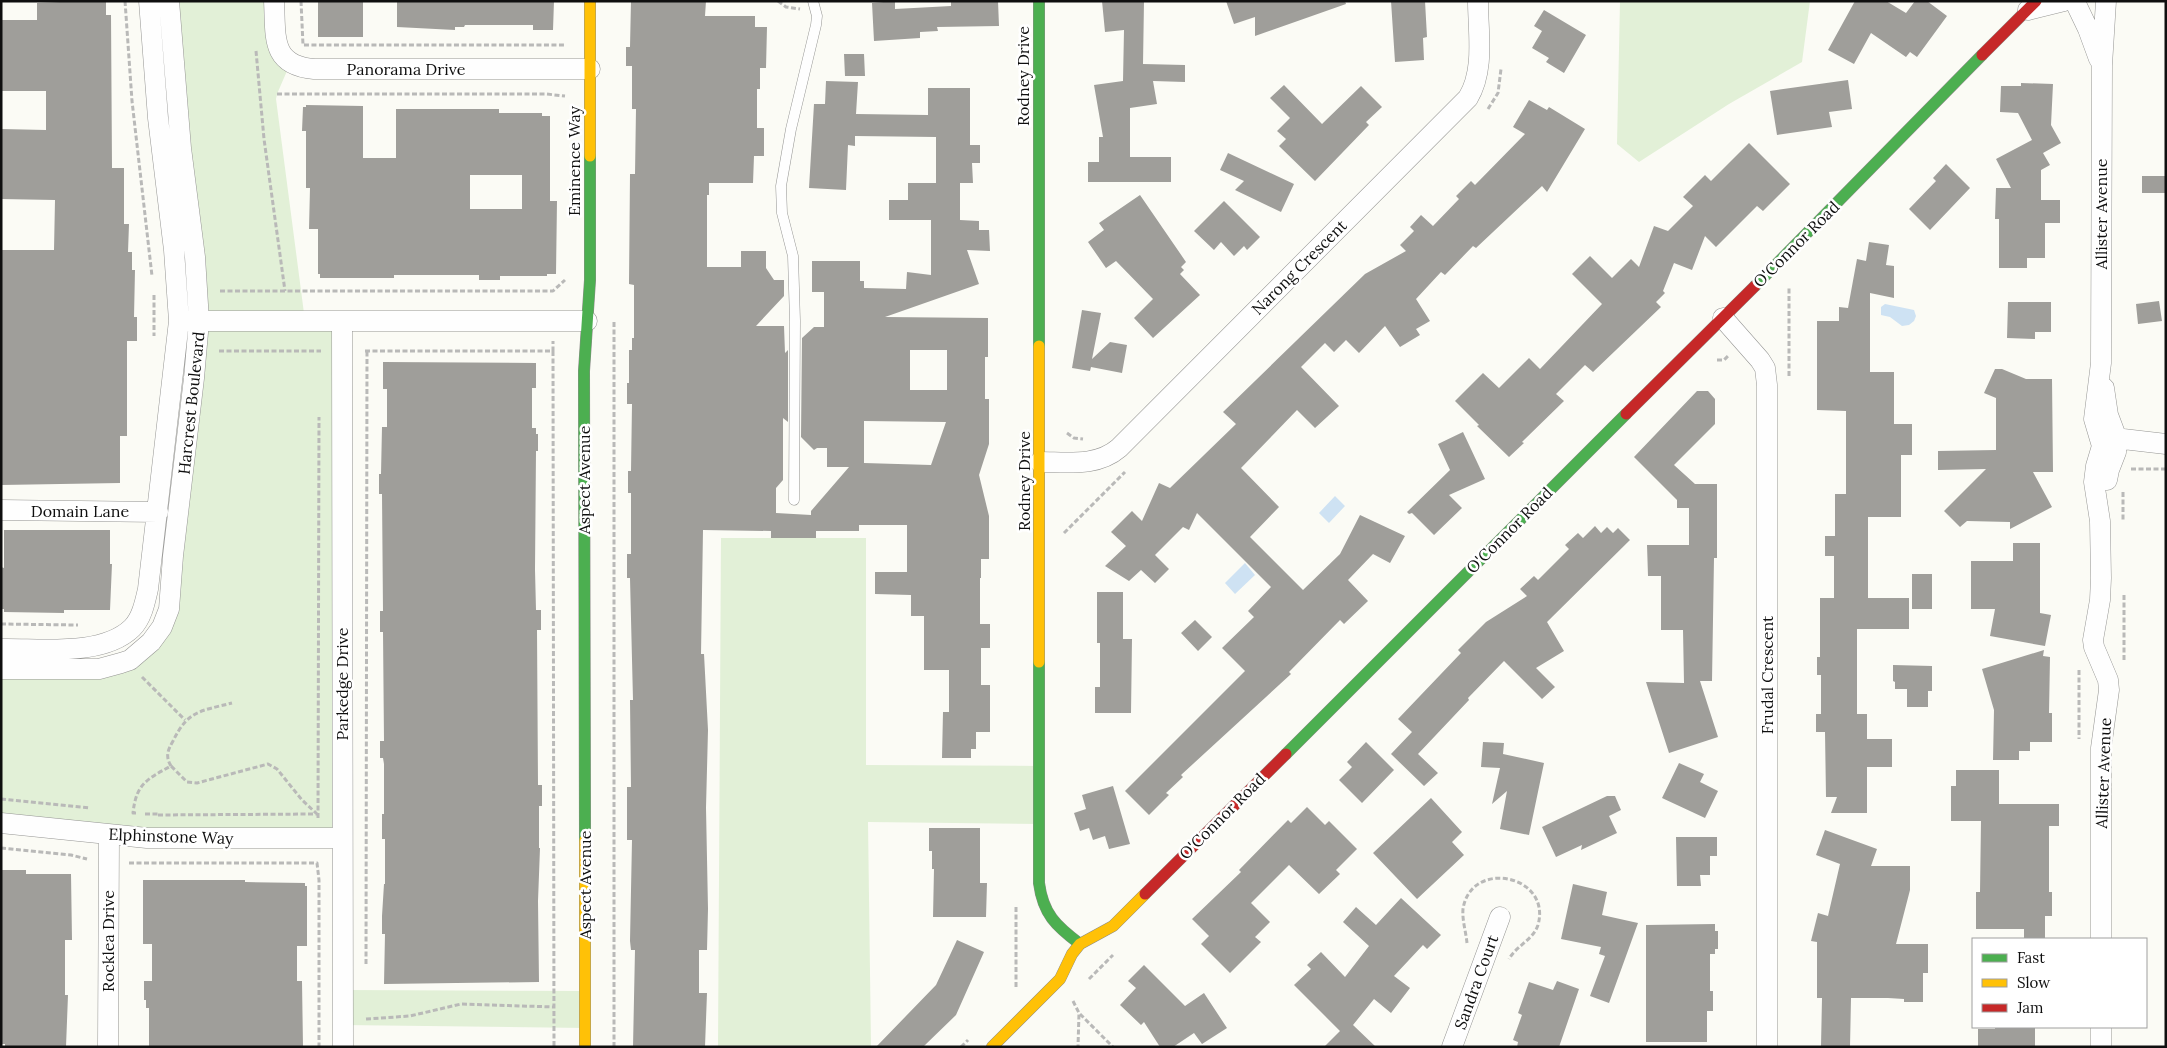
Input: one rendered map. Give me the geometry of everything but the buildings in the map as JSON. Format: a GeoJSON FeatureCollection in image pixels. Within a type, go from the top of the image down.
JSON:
{"type":"FeatureCollection","features":[{"type":"Feature","properties":{"kind":"street","name":"Harcrest Boulevard"},"geometry":{"type":"LineString","coordinates":[[1,649],[80,648],[102,645],[119,638],[133,627],[143,610],[148,589],[179,321],[174,250],[158,118],[149,1]]}},
{"type":"Feature","properties":{"kind":"street","name":"Harcrest Boulevard"},"geometry":{"type":"LineString","coordinates":[[1,669],[100,669],[130,660],[151,642],[162,627],[171,599],[173,556],[199,321],[195,257],[181,148],[169,1]]}},
{"type":"Feature","properties":{"kind":"street","name":"Panorama Drive"},"geometry":{"type":"LineString","coordinates":[[274,1],[276,39],[285,59],[297,67],[314,70],[590,70]]}},
{"type":"Feature","properties":{"kind":"street","name":"Eminence Way"},"geometry":{"type":"LineString","coordinates":[[587,321],[590,280],[590,1]]}},
{"type":"Feature","properties":{"kind":"street","name":"Rodney Drive"},"geometry":{"type":"LineString","coordinates":[[1039,1],[1039,888],[1041,902],[1050,919],[1080,944]]}},
{"type":"Feature","properties":{"kind":"street","name":"Narong Crescent"},"geometry":{"type":"LineString","coordinates":[[1040,462],[1097,460],[1112,454],[1468,98],[1473,89],[1478,69],[1478,1]]}},
{"type":"Feature","properties":{"kind":"street","name":"O'Connor Road"},"geometry":{"type":"LineString","coordinates":[[992,1047],[1060,979],[1072,954],[1080,944],[1113,926],[1723,318],[2026,7],[2070,2],[2091,5],[2098,1]]}},
{"type":"Feature","properties":{"kind":"street","name":"Allister Avenue"},"geometry":{"type":"LineString","coordinates":[[2101,938],[2101,748],[2109,690],[2108,680],[2094,647],[2093,640],[2100,600],[2100,521],[2094,482],[2096,466],[2100,460],[2115,452],[2094,419],[2101,363],[2102,65],[2106,1]]}},
{"type":"Feature","properties":{"kind":"street","name":"Allister Avenue"},"geometry":{"type":"LineString","coordinates":[[2070,2],[2088,29],[2102,65]]}},
{"type":"Feature","properties":{"kind":"street","name":"Frudal Crescent"},"geometry":{"type":"LineString","coordinates":[[1723,318],[1760,360],[1765,368],[1767,385],[1767,1047]]}},
{"type":"Feature","properties":{"kind":"street"},"geometry":{"type":"LineString","coordinates":[[179,321],[587,321]]}},
{"type":"Feature","properties":{"kind":"street","name":"Parkedge Drive"},"geometry":{"type":"LineString","coordinates":[[342,321],[343,1047]]}},
{"type":"Feature","properties":{"kind":"street","name":"Aspect Avenue"},"geometry":{"type":"LineString","coordinates":[[586,1047],[584,371],[587,321]]}},
{"type":"Feature","properties":{"kind":"street"},"geometry":{"type":"LineString","coordinates":[[2115,452],[2123,439],[2166,444]]}},
{"type":"Feature","properties":{"kind":"street"},"geometry":{"type":"LineString","coordinates":[[2115,452],[2166,448]]}},
{"type":"Feature","properties":{"kind":"street","name":"Domain Lane"},"geometry":{"type":"LineString","coordinates":[[1,510],[158,512]]}},
{"type":"Feature","properties":{"kind":"street","name":"Elphinstone Way"},"geometry":{"type":"LineString","coordinates":[[1,823],[147,838],[342,838]]}},
{"type":"Feature","properties":{"kind":"street","name":"Rocklea Drive"},"geometry":{"type":"LineString","coordinates":[[108,1047],[109,835]]}},
{"type":"Feature","properties":{"kind":"street","name":"Sandra Court"},"geometry":{"type":"LineString","coordinates":[[1452,1047],[1500,917]]}},
{"type":"Feature","properties":{"kind":"street"},"geometry":{"type":"LineString","coordinates":[[2101,1028],[2101,1047]]}},
{"type":"Feature","properties":{"kind":"lane"},"geometry":{"type":"LineString","coordinates":[[794,500],[793,256],[782,214],[781,186],[791,129],[816,25],[817,16],[813,1]]}},
{"type":"Feature","properties":{"kind":"path"},"geometry":{"type":"LineString","coordinates":[[125,1],[132,101],[153,283]]}},
{"type":"Feature","properties":{"kind":"path"},"geometry":{"type":"LineString","coordinates":[[302,1],[303,45],[565,45]]}},
{"type":"Feature","properties":{"kind":"path"},"geometry":{"type":"LineString","coordinates":[[256,44],[264,139],[285,291]]}},
{"type":"Feature","properties":{"kind":"path"},"geometry":{"type":"LineString","coordinates":[[277,94],[546,94],[565,95],[565,102]]}},
{"type":"Feature","properties":{"kind":"path"},"geometry":{"type":"LineString","coordinates":[[220,284],[220,291],[553,291],[566,279]]}},
{"type":"Feature","properties":{"kind":"path"},"geometry":{"type":"LineString","coordinates":[[153,289],[154,341]]}},
{"type":"Feature","properties":{"kind":"path"},"geometry":{"type":"LineString","coordinates":[[553,333],[554,1047]]}},
{"type":"Feature","properties":{"kind":"path"},"geometry":{"type":"LineString","coordinates":[[219,351],[325,351]]}},
{"type":"Feature","properties":{"kind":"path"},"geometry":{"type":"LineString","coordinates":[[366,970],[367,351]]}},
{"type":"Feature","properties":{"kind":"path"},"geometry":{"type":"LineString","coordinates":[[361,352],[553,351]]}},
{"type":"Feature","properties":{"kind":"path"},"geometry":{"type":"LineString","coordinates":[[614,362],[614,1047]]}},
{"type":"Feature","properties":{"kind":"path"},"geometry":{"type":"LineString","coordinates":[[318,822],[319,411]]}},
{"type":"Feature","properties":{"kind":"path"},"geometry":{"type":"LineString","coordinates":[[1067,433],[1074,438],[1088,439]]}},
{"type":"Feature","properties":{"kind":"path"},"geometry":{"type":"LineString","coordinates":[[2115,452],[2166,469]]}},
{"type":"Feature","properties":{"kind":"path"},"geometry":{"type":"LineString","coordinates":[[1,624],[84,625]]}},
{"type":"Feature","properties":{"kind":"path"},"geometry":{"type":"LineString","coordinates":[[141,677],[185,720]]}},
{"type":"Feature","properties":{"kind":"path"},"geometry":{"type":"LineString","coordinates":[[232,703],[200,712],[185,720],[168,750],[167,760],[171,766],[187,782],[197,783],[268,764],[277,769],[302,800],[318,814]]}},
{"type":"Feature","properties":{"kind":"path"},"geometry":{"type":"LineString","coordinates":[[132,813],[134,800],[142,783],[171,766]]}},
{"type":"Feature","properties":{"kind":"path"},"geometry":{"type":"LineString","coordinates":[[1,799],[95,809]]}},
{"type":"Feature","properties":{"kind":"path"},"geometry":{"type":"LineString","coordinates":[[123,812],[158,814]]}},
{"type":"Feature","properties":{"kind":"path"},"geometry":{"type":"LineString","coordinates":[[1,848],[71,855],[93,860]]}},
{"type":"Feature","properties":{"kind":"path"},"geometry":{"type":"LineString","coordinates":[[123,862],[317,862],[319,880],[319,1047]]}},
{"type":"Feature","properties":{"kind":"path"},"geometry":{"type":"LineString","coordinates":[[1070,998],[1079,1013],[1114,1047]]}},
{"type":"Feature","properties":{"kind":"path"},"geometry":{"type":"LineString","coordinates":[[366,1019],[410,1016],[461,1004],[554,1007]]}},
{"type":"Feature","properties":{"kind":"path"},"geometry":{"type":"LineString","coordinates":[[366,1009],[366,1028]]}},
{"type":"Feature","properties":{"kind":"path"},"geometry":{"type":"LineString","coordinates":[[1078,1047],[1079,1013]]}},
{"type":"Feature","properties":{"kind":"green space"},"geometry":{"type":"Polygon","coordinates":[[[169,1],[274,1],[290,64],[276,99],[305,321],[342,321],[342,838],[1,823],[1,669],[99,669],[157,635],[194,378],[169,1]]]}},
{"type":"Feature","properties":{"kind":"green space"},"geometry":{"type":"Polygon","coordinates":[[[1620,1],[1810,1],[1802,62],[1729,104],[1639,162],[1617,144],[1620,1]]]}},
{"type":"Feature","properties":{"kind":"green space"},"geometry":{"type":"Polygon","coordinates":[[[721,538],[866,538],[866,765],[1040,766],[1040,824],[868,822],[871,1047],[718,1047],[721,538]]]}},
{"type":"Feature","properties":{"kind":"green space"},"geometry":{"type":"Polygon","coordinates":[[[343,990],[585,991],[586,1028],[343,1025],[343,990]]]}},
{"type":"Feature","properties":{"kind":"water"},"geometry":{"type":"Polygon","coordinates":[[[1885,304],[1914,310],[1916,316],[1914,321],[1909,325],[1902,326],[1890,317],[1881,315],[1881,307],[1885,304]]]}},
{"type":"Feature","properties":{"kind":"water"},"geometry":{"type":"Polygon","coordinates":[[[1335,496],[1345,506],[1329,523],[1319,513],[1335,496]]]}},
{"type":"Feature","properties":{"kind":"water"},"geometry":{"type":"Polygon","coordinates":[[[1245,563],[1255,575],[1235,594],[1225,583],[1245,563]]]}},
{"type":"Feature","properties":{"kind":"traffic: fast"},"geometry":{"type":"LineString","coordinates":[[1039,1],[1039,346]]}},
{"type":"Feature","properties":{"kind":"traffic: fast"},"geometry":{"type":"LineString","coordinates":[[1755,286],[1982,55]]}},
{"type":"Feature","properties":{"kind":"traffic: fast"},"geometry":{"type":"LineString","coordinates":[[585,840],[584,371],[590,280],[590,156]]}},
{"type":"Feature","properties":{"kind":"traffic: fast"},"geometry":{"type":"LineString","coordinates":[[1286,754],[1626,414]]}},
{"type":"Feature","properties":{"kind":"traffic: fast"},"geometry":{"type":"LineString","coordinates":[[1039,662],[1039,883],[1047,911],[1058,925],[1080,944]]}},
{"type":"Feature","properties":{"kind":"traffic: slow"},"geometry":{"type":"LineString","coordinates":[[590,1],[590,156]]}},
{"type":"Feature","properties":{"kind":"traffic: slow"},"geometry":{"type":"LineString","coordinates":[[1039,346],[1039,662]]}},
{"type":"Feature","properties":{"kind":"traffic: slow"},"geometry":{"type":"LineString","coordinates":[[585,840],[585,1047]]}},
{"type":"Feature","properties":{"kind":"traffic: slow"},"geometry":{"type":"LineString","coordinates":[[992,1047],[1060,979],[1072,954],[1080,944],[1113,926],[1145,894]]}},
{"type":"Feature","properties":{"kind":"traffic: jam"},"geometry":{"type":"LineString","coordinates":[[1982,55],[2036,1]]}},
{"type":"Feature","properties":{"kind":"traffic: jam"},"geometry":{"type":"LineString","coordinates":[[1626,414],[1755,286]]}},
{"type":"Feature","properties":{"kind":"traffic: jam"},"geometry":{"type":"LineString","coordinates":[[1145,894],[1286,754]]}}]}
